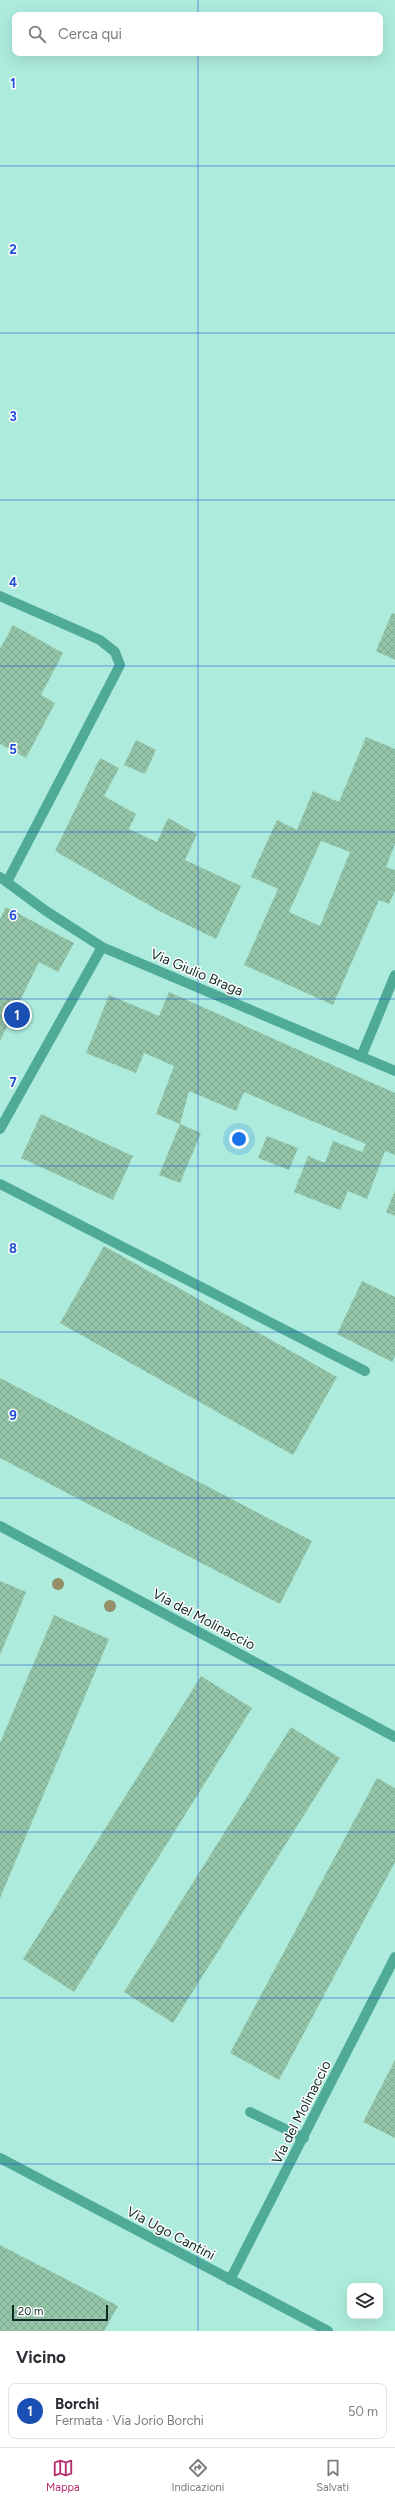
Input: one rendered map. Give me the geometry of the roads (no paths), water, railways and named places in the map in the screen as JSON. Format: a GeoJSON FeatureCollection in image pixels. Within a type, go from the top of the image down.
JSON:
{"type":"FeatureCollection","features":[{"type":"Feature","properties":{"kind":"street"},"geometry":{"type":"LineString","coordinates":[[0,596],[100,640],[116,652],[120,665],[4,880]]}},
{"type":"Feature","properties":{"kind":"street","name":"Via Giulio Braga"},"geometry":{"type":"LineString","coordinates":[[4,880],[46,911],[102,947],[395,1071]]}},
{"type":"Feature","properties":{"kind":"street"},"geometry":{"type":"LineString","coordinates":[[0,1129],[102,947]]}},
{"type":"Feature","properties":{"kind":"street"},"geometry":{"type":"LineString","coordinates":[[361,1056],[395,976]]}},
{"type":"Feature","properties":{"kind":"street"},"geometry":{"type":"LineString","coordinates":[[0,1184],[365,1371]]}},
{"type":"Feature","properties":{"kind":"street","name":"Via del Molinaccio"},"geometry":{"type":"LineString","coordinates":[[0,1526],[395,1736]]}},
{"type":"Feature","properties":{"kind":"street","name":"Via del Molinaccio"},"geometry":{"type":"LineString","coordinates":[[230,2280],[304,2138],[395,1957]]}},
{"type":"Feature","properties":{"kind":"street"},"geometry":{"type":"LineString","coordinates":[[250,2112],[304,2138]]}},
{"type":"Feature","properties":{"kind":"street","name":"Via Ugo Cantini"},"geometry":{"type":"LineString","coordinates":[[0,2158],[328,2331]]}},
{"type":"Feature","properties":{"kind":"place","name":"Borchi"},"geometry":{"type":"Point","coordinates":[17,1015]}}]}
